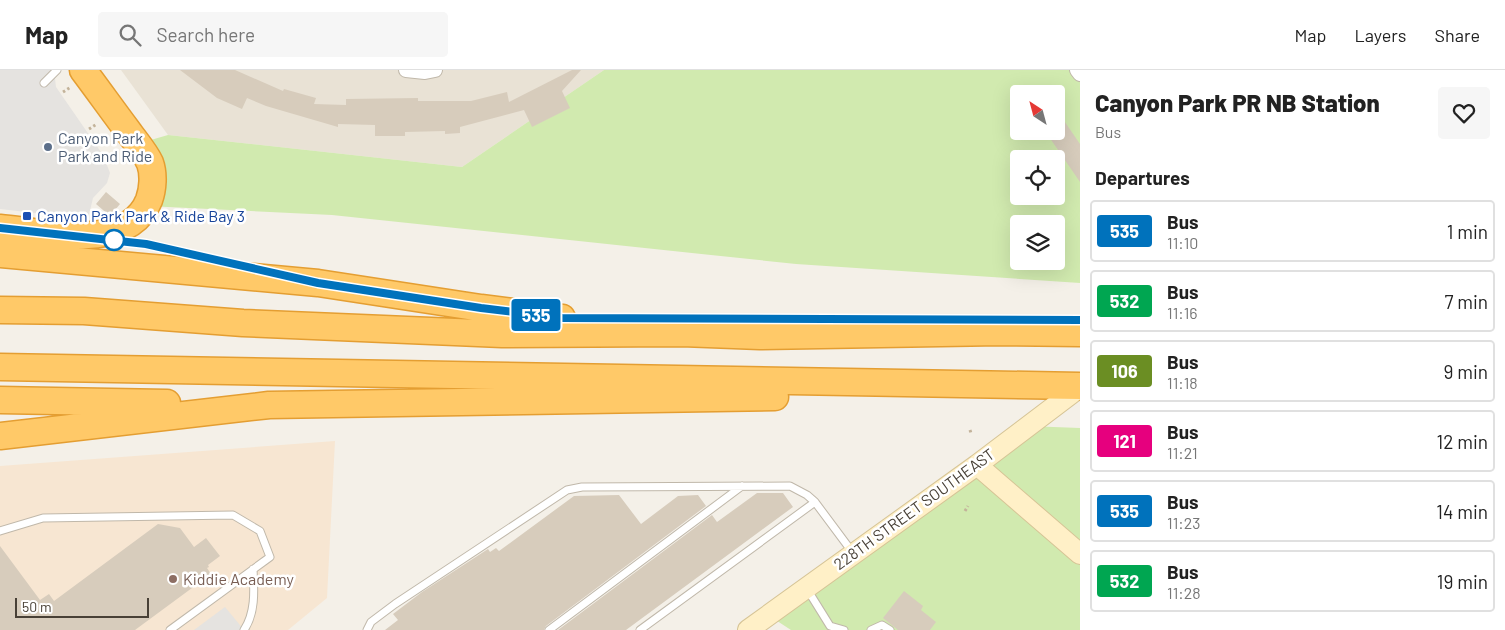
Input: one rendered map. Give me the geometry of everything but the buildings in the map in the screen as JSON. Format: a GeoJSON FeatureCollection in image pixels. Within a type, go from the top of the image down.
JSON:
{"type":"FeatureCollection","features":[{"type":"Feature","properties":{"kind":"highway"},"geometry":{"type":"LineString","coordinates":[[0,228],[87,236],[105,234],[123,229],[138,218],[147,206],[153,182],[150,163],[83,70]]}},
{"type":"Feature","properties":{"kind":"highway"},"geometry":{"type":"LineString","coordinates":[[0,254],[318,283],[481,308],[562,318]]}},
{"type":"Feature","properties":{"kind":"highway"},"geometry":{"type":"LineString","coordinates":[[0,305],[562,318],[1076,324]]}},
{"type":"Feature","properties":{"kind":"highway"},"geometry":{"type":"LineString","coordinates":[[0,310],[84,311],[243,323],[502,334],[682,333],[770,336],[1043,332],[1076,324]]}},
{"type":"Feature","properties":{"kind":"highway"},"geometry":{"type":"LineString","coordinates":[[0,352],[990,377],[1080,387]]}},
{"type":"Feature","properties":{"kind":"highway"},"geometry":{"type":"LineString","coordinates":[[0,367],[990,377]]}},
{"type":"Feature","properties":{"kind":"highway"},"geometry":{"type":"LineString","coordinates":[[0,400],[269,405],[740,399],[1080,371]]}},
{"type":"Feature","properties":{"kind":"highway"},"geometry":{"type":"LineString","coordinates":[[0,436],[269,405]]}},
{"type":"Feature","properties":{"kind":"main road","name":"228TH STREET SOUTHEAST"},"geometry":{"type":"LineString","coordinates":[[748,630],[977,465],[1080,387]]}},
{"type":"Feature","properties":{"kind":"main road"},"geometry":{"type":"LineString","coordinates":[[977,465],[1080,554]]}},
{"type":"Feature","properties":{"kind":"street"},"geometry":{"type":"LineString","coordinates":[[406,70],[430,71]]}},
{"type":"Feature","properties":{"kind":"street"},"geometry":{"type":"LineString","coordinates":[[1077,70],[1080,74]]}},
{"type":"Feature","properties":{"kind":"lane"},"geometry":{"type":"LineString","coordinates":[[44,83],[57,70]]}},
{"type":"Feature","properties":{"kind":"lane"},"geometry":{"type":"LineString","coordinates":[[549,630],[742,486]]}},
{"type":"Feature","properties":{"kind":"lane"},"geometry":{"type":"LineString","coordinates":[[367,630],[371,622],[395,604],[567,490],[582,487],[790,486],[807,495],[815,502],[853,553]]}},
{"type":"Feature","properties":{"kind":"lane"},"geometry":{"type":"LineString","coordinates":[[640,630],[815,502]]}},
{"type":"Feature","properties":{"kind":"lane"},"geometry":{"type":"LineString","coordinates":[[0,531],[43,518],[233,515],[260,531],[270,557],[170,630]]}},
{"type":"Feature","properties":{"kind":"lane"},"geometry":{"type":"LineString","coordinates":[[244,630],[251,616],[254,597],[253,569]]}},
{"type":"Feature","properties":{"kind":"lane"},"geometry":{"type":"LineString","coordinates":[[806,589],[830,626],[844,630]]}},
{"type":"Feature","properties":{"kind":"lane"},"geometry":{"type":"LineString","coordinates":[[871,630],[882,625],[890,630]]}},
{"type":"Feature","properties":{"kind":"path"},"geometry":{"type":"LineString","coordinates":[[89,129],[96,124]]}},
{"type":"Feature","properties":{"kind":"path"},"geometry":{"type":"LineString","coordinates":[[965,511],[968,506]]}},
{"type":"Feature","properties":{"kind":"shaded area","name":"Canyon Park Park and Ride"},"geometry":{"type":"Polygon","coordinates":[[[0,70],[54,70],[56,87],[103,155],[110,173],[107,183],[93,198],[88,219],[0,209],[0,70]]]}},
{"type":"Feature","properties":{"kind":"shaded area"},"geometry":{"type":"Polygon","coordinates":[[[121,70],[604,70],[462,167],[168,135],[121,70]]]}},
{"type":"Feature","properties":{"kind":"shaded area"},"geometry":{"type":"Polygon","coordinates":[[[335,441],[327,598],[288,630],[0,630],[0,466],[335,441]]]}},
{"type":"Feature","properties":{"kind":"shaded area"},"geometry":{"type":"Polygon","coordinates":[[[225,607],[244,630],[194,630],[225,607]]]}},
{"type":"Feature","properties":{"kind":"green space"},"geometry":{"type":"Polygon","coordinates":[[[604,70],[1077,70],[1080,74],[1080,283],[796,264],[332,215],[147,206],[137,144],[168,135],[462,167],[604,70]]]}},
{"type":"Feature","properties":{"kind":"green space"},"geometry":{"type":"Polygon","coordinates":[[[1027,426],[1080,428],[1080,630],[791,630],[768,615],[1027,426]]]}},
{"type":"Feature","properties":{"kind":"bus line","name":"535"},"geometry":{"type":"LineString","coordinates":[[0,228],[87,236],[146,244],[318,283],[481,308],[562,318],[1080,320]]}},
{"type":"Feature","properties":{"kind":"place","name":"Canyon Park Park and Ride"},"geometry":{"type":"Point","coordinates":[48,147]}},
{"type":"Feature","properties":{"kind":"place","name":"Canyon Park Park & Ride Bay 3"},"geometry":{"type":"Point","coordinates":[27,216]}},
{"type":"Feature","properties":{"kind":"place","name":"Kiddie Academy"},"geometry":{"type":"Point","coordinates":[173,579]}}]}
